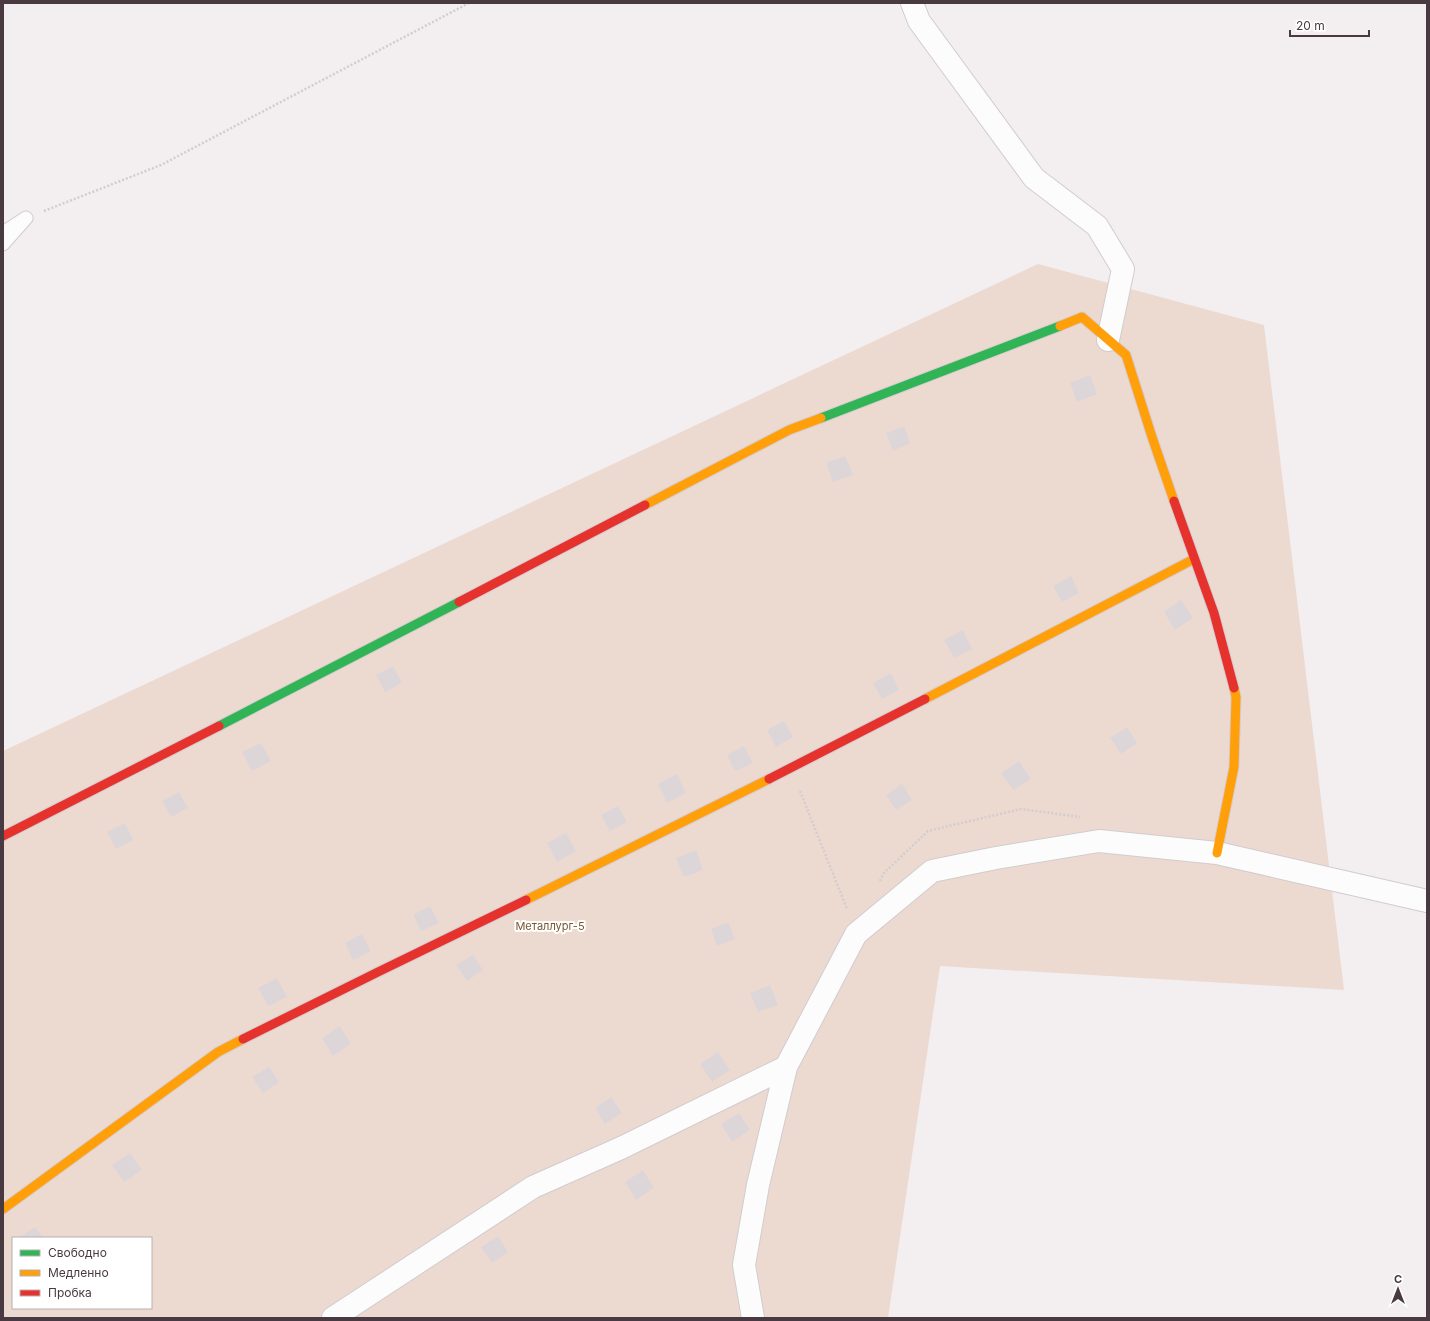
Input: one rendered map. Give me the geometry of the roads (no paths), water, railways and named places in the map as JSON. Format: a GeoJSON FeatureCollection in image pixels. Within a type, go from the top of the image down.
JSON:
{"type":"FeatureCollection","features":[{"type":"Feature","properties":{"kind":"street"},"geometry":{"type":"LineString","coordinates":[[912,3],[919,21],[1034,178],[1097,226],[1123,269],[1108,340]]}},
{"type":"Feature","properties":{"kind":"street"},"geometry":{"type":"LineString","coordinates":[[3,836],[310,679],[789,430],[1082,317],[1126,355],[1152,437],[1214,613],[1236,697],[1234,767],[1217,853]]}},
{"type":"Feature","properties":{"kind":"street"},"geometry":{"type":"LineString","coordinates":[[3,1209],[218,1052],[792,768],[1194,559]]}},
{"type":"Feature","properties":{"kind":"street"},"geometry":{"type":"LineString","coordinates":[[753,1318],[744,1265],[758,1185],[786,1067],[856,934],[932,871],[996,858],[1099,841],[1217,853],[1427,901]]}},
{"type":"Feature","properties":{"kind":"street"},"geometry":{"type":"LineString","coordinates":[[333,1318],[532,1187],[621,1148],[786,1067]]}},
{"type":"Feature","properties":{"kind":"lane"},"geometry":{"type":"LineString","coordinates":[[3,233],[26,218],[3,244]]}},
{"type":"Feature","properties":{"kind":"park label","name":"Металлург-5"},"geometry":{"type":"Point","coordinates":[550,926]}}]}
